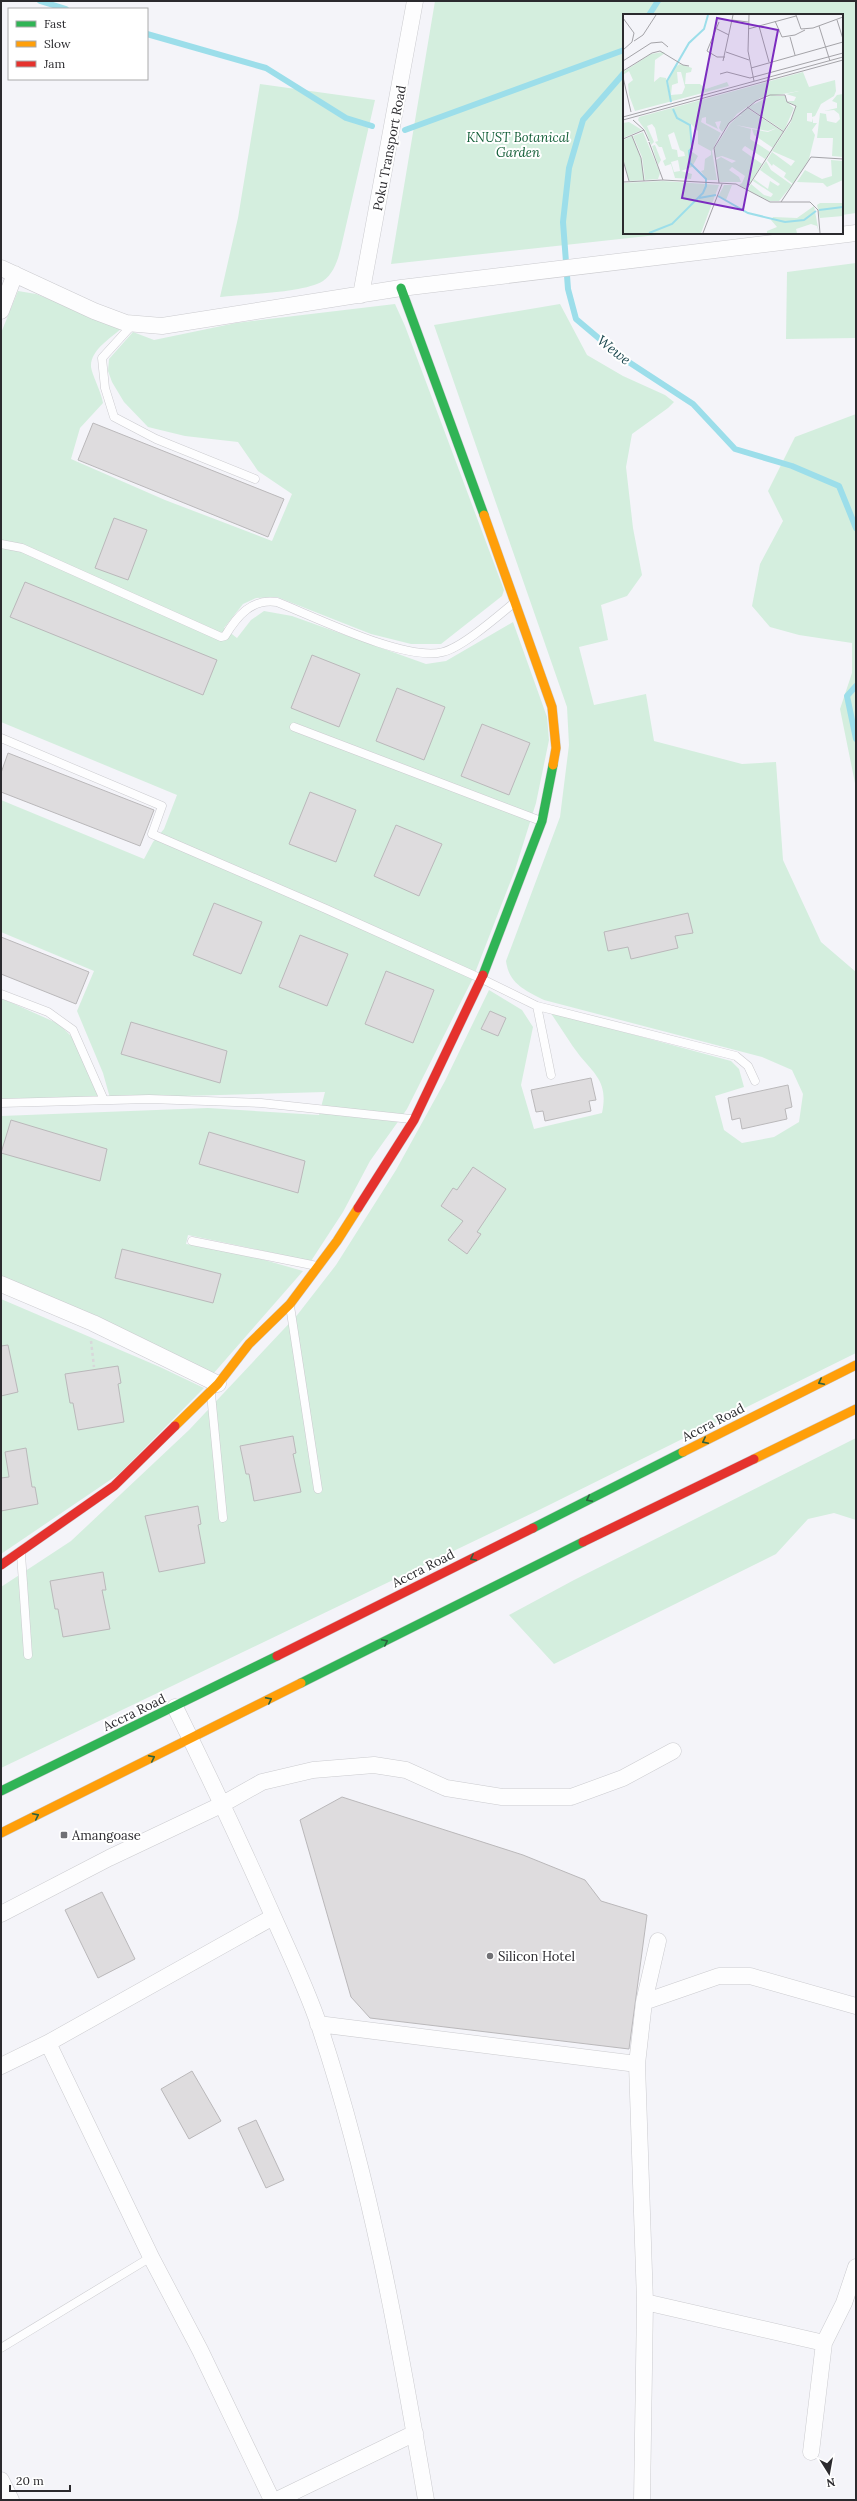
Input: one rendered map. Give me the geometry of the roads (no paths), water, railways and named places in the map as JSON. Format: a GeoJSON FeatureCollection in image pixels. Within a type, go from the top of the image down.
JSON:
{"type":"FeatureCollection","features":[{"type":"Feature","properties":{"kind":"main road"},"geometry":{"type":"LineString","coordinates":[[1,1565],[114,1486],[215,1388],[249,1344],[290,1304],[318,1266],[367,1197],[414,1120],[482,979],[542,821],[556,748],[552,707],[516,601],[401,288]]}},
{"type":"Feature","properties":{"kind":"main road","name":"Accra Road"},"geometry":{"type":"LineString","coordinates":[[1,1791],[175,1707],[856,1365]]}},
{"type":"Feature","properties":{"kind":"main road"},"geometry":{"type":"LineString","coordinates":[[1,1834],[591,1538],[856,1409]]}},
{"type":"Feature","properties":{"kind":"street","name":"Poku Transport Road"},"geometry":{"type":"LineString","coordinates":[[361,295],[415,1]]}},
{"type":"Feature","properties":{"kind":"street"},"geometry":{"type":"LineString","coordinates":[[843,234],[856,232]]}},
{"type":"Feature","properties":{"kind":"street"},"geometry":{"type":"LineString","coordinates":[[1,311],[8,271],[94,311],[133,324],[162,326],[401,288],[581,268],[841,234]]}},
{"type":"Feature","properties":{"kind":"street"},"geometry":{"type":"LineString","coordinates":[[1,1284],[93,1323],[215,1388]]}},
{"type":"Feature","properties":{"kind":"street"},"geometry":{"type":"LineString","coordinates":[[175,1707],[295,1965],[318,2024],[356,2154],[415,2433],[426,2500]]}},
{"type":"Feature","properties":{"kind":"street"},"geometry":{"type":"LineString","coordinates":[[1,1914],[109,1858],[221,1805],[262,1782],[313,1770],[374,1765],[406,1770],[446,1788],[495,1796],[571,1797],[623,1778],[673,1751]]}},
{"type":"Feature","properties":{"kind":"street"},"geometry":{"type":"LineString","coordinates":[[1,2066],[48,2042],[273,1917]]}},
{"type":"Feature","properties":{"kind":"street"},"geometry":{"type":"LineString","coordinates":[[642,2500],[645,2302],[637,2064],[644,2002],[658,1942]]}},
{"type":"Feature","properties":{"kind":"street"},"geometry":{"type":"LineString","coordinates":[[644,2002],[719,1976],[750,1976],[856,2006]]}},
{"type":"Feature","properties":{"kind":"street"},"geometry":{"type":"LineString","coordinates":[[318,2024],[637,2064]]}},
{"type":"Feature","properties":{"kind":"street"},"geometry":{"type":"LineString","coordinates":[[48,2042],[151,2257],[200,2350],[272,2500]]}},
{"type":"Feature","properties":{"kind":"street"},"geometry":{"type":"LineString","coordinates":[[811,2452],[824,2343],[844,2303],[856,2266]]}},
{"type":"Feature","properties":{"kind":"street"},"geometry":{"type":"LineString","coordinates":[[645,2302],[824,2343]]}},
{"type":"Feature","properties":{"kind":"street"},"geometry":{"type":"LineString","coordinates":[[277,2500],[415,2433]]}},
{"type":"Feature","properties":{"kind":"street"},"geometry":{"type":"LineString","coordinates":[[1,2480],[11,2500]]}},
{"type":"Feature","properties":{"kind":"lane"},"geometry":{"type":"LineString","coordinates":[[133,324],[102,358],[105,388],[114,417],[156,439],[255,479]]}},
{"type":"Feature","properties":{"kind":"lane"},"geometry":{"type":"LineString","coordinates":[[1,544],[22,548],[221,637],[225,636],[244,612],[264,600],[277,602],[400,651],[444,652],[487,624],[516,601]]}},
{"type":"Feature","properties":{"kind":"lane"},"geometry":{"type":"LineString","coordinates":[[294,727],[542,821]]}},
{"type":"Feature","properties":{"kind":"lane"},"geometry":{"type":"LineString","coordinates":[[1,738],[162,806],[152,834],[482,979],[537,1006],[736,1056],[748,1066],[755,1081]]}},
{"type":"Feature","properties":{"kind":"lane"},"geometry":{"type":"LineString","coordinates":[[1,994],[48,1012],[73,1030],[104,1100]]}},
{"type":"Feature","properties":{"kind":"lane"},"geometry":{"type":"LineString","coordinates":[[537,1006],[551,1075]]}},
{"type":"Feature","properties":{"kind":"lane"},"geometry":{"type":"LineString","coordinates":[[1,1103],[149,1099],[261,1103],[414,1120]]}},
{"type":"Feature","properties":{"kind":"lane"},"geometry":{"type":"LineString","coordinates":[[192,1241],[318,1266]]}},
{"type":"Feature","properties":{"kind":"lane"},"geometry":{"type":"LineString","coordinates":[[290,1304],[318,1490]]}},
{"type":"Feature","properties":{"kind":"lane"},"geometry":{"type":"LineString","coordinates":[[215,1388],[223,1518]]}},
{"type":"Feature","properties":{"kind":"lane"},"geometry":{"type":"LineString","coordinates":[[21,1552],[28,1655]]}},
{"type":"Feature","properties":{"kind":"lane"},"geometry":{"type":"LineString","coordinates":[[1,2348],[151,2257]]}},
{"type":"Feature","properties":{"kind":"waterway"},"geometry":{"type":"LineString","coordinates":[[40,1],[63,8]]}},
{"type":"Feature","properties":{"kind":"waterway","name":"Wewe"},"geometry":{"type":"LineString","coordinates":[[650,14],[658,1]]}},
{"type":"Feature","properties":{"kind":"waterway"},"geometry":{"type":"LineString","coordinates":[[148,34],[266,68],[346,118],[372,126]]}},
{"type":"Feature","properties":{"kind":"waterway"},"geometry":{"type":"LineString","coordinates":[[405,130],[623,50]]}},
{"type":"Feature","properties":{"kind":"waterway","name":"Wewe"},"geometry":{"type":"LineString","coordinates":[[623,74],[583,120],[569,168],[563,222],[568,289],[576,319],[621,357],[693,404],[735,449],[792,466],[839,486],[856,528]]}},
{"type":"Feature","properties":{"kind":"waterway","name":"Wewe"},"geometry":{"type":"LineString","coordinates":[[856,686],[847,696],[856,739]]}},
{"type":"Feature","properties":{"kind":"place","name":"Amangoase"},"geometry":{"type":"Point","coordinates":[64,1835]}},
{"type":"Feature","properties":{"kind":"place","name":"Silicon Hotel"},"geometry":{"type":"Point","coordinates":[490,1956]}},
{"type":"Feature","properties":{"kind":"park label","name":"KNUST Botanical Garden"},"geometry":{"type":"Point","coordinates":[518,144]}}]}
